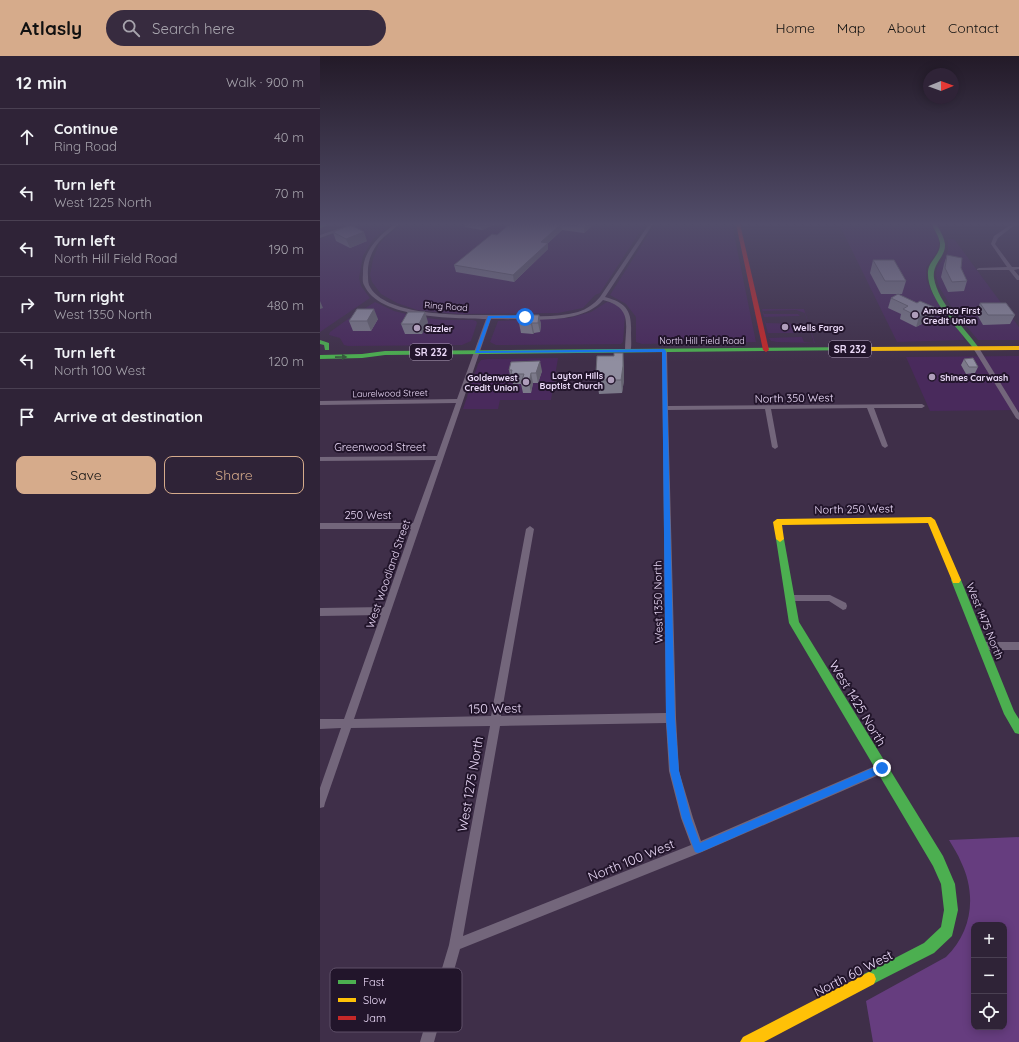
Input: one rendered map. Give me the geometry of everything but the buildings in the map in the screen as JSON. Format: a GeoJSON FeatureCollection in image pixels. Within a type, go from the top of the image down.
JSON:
{"type":"FeatureCollection","features":[{"type":"Feature","properties":{"kind":"main road"},"geometry":{"type":"LineString","coordinates":[[748,270],[766,350]]}},
{"type":"Feature","properties":{"kind":"main road"},"geometry":{"type":"LineString","coordinates":[[932,270],[931,279],[936,290],[948,310],[976,348]]}},
{"type":"Feature","properties":{"kind":"main road","name":"SR 232"},"geometry":{"type":"LineString","coordinates":[[322,348],[366,349],[385,353]]}},
{"type":"Feature","properties":{"kind":"main road","name":"North Hill Field Road"},"geometry":{"type":"LineString","coordinates":[[385,353],[1019,348]]}},
{"type":"Feature","properties":{"kind":"main road","name":"SR 232"},"geometry":{"type":"LineString","coordinates":[[320,357],[362,356],[385,353]]}},
{"type":"Feature","properties":{"kind":"main road","name":"North 250 West"},"geometry":{"type":"LineString","coordinates":[[778,522],[931,520]]}},
{"type":"Feature","properties":{"kind":"main road","name":"West 1475 North"},"geometry":{"type":"LineString","coordinates":[[931,520],[1010,714],[1019,729]]}},
{"type":"Feature","properties":{"kind":"main road","name":"West 1425 North"},"geometry":{"type":"LineString","coordinates":[[778,522],[794,623],[938,861],[948,884],[951,910]]}},
{"type":"Feature","properties":{"kind":"main road","name":"North 60 West"},"geometry":{"type":"LineString","coordinates":[[748,1042],[929,948],[947,931],[951,910]]}},
{"type":"Feature","properties":{"kind":"street","name":"Ring Road"},"geometry":{"type":"LineString","coordinates":[[365,270],[364,276],[366,284],[371,292],[390,305],[414,312],[452,317],[567,315],[588,309],[595,305],[602,298],[620,270]]}},
{"type":"Feature","properties":{"kind":"street"},"geometry":{"type":"LineString","coordinates":[[1012,270],[1019,279]]}},
{"type":"Feature","properties":{"kind":"street"},"geometry":{"type":"LineString","coordinates":[[602,298],[618,302],[626,310],[628,320],[628,351]]}},
{"type":"Feature","properties":{"kind":"street","name":"West Woodland Street"},"geometry":{"type":"LineString","coordinates":[[320,803],[489,317]]}},
{"type":"Feature","properties":{"kind":"street"},"geometry":{"type":"LineString","coordinates":[[976,348],[1019,418]]}},
{"type":"Feature","properties":{"kind":"street","name":"West 1350 North"},"geometry":{"type":"LineString","coordinates":[[664,351],[670,718],[674,771],[687,818],[698,848]]}},
{"type":"Feature","properties":{"kind":"street","name":"Laurelwood Street"},"geometry":{"type":"LineString","coordinates":[[320,403],[460,401]]}},
{"type":"Feature","properties":{"kind":"street","name":"North 350 West"},"geometry":{"type":"LineString","coordinates":[[666,408],[922,406]]}},
{"type":"Feature","properties":{"kind":"street"},"geometry":{"type":"LineString","coordinates":[[870,407],[885,446]]}},
{"type":"Feature","properties":{"kind":"street"},"geometry":{"type":"LineString","coordinates":[[768,408],[775,447]]}},
{"type":"Feature","properties":{"kind":"street","name":"Greenwood Street"},"geometry":{"type":"LineString","coordinates":[[320,458],[440,458]]}},
{"type":"Feature","properties":{"kind":"street","name":"250 West"},"geometry":{"type":"LineString","coordinates":[[320,526],[416,526]]}},
{"type":"Feature","properties":{"kind":"street","name":"West 1275 North"},"geometry":{"type":"LineString","coordinates":[[449,968],[456,946],[530,529]]}},
{"type":"Feature","properties":{"kind":"street"},"geometry":{"type":"LineString","coordinates":[[790,598],[830,598],[843,606]]}},
{"type":"Feature","properties":{"kind":"street"},"geometry":{"type":"LineString","coordinates":[[320,612],[387,611]]}},
{"type":"Feature","properties":{"kind":"street"},"geometry":{"type":"LineString","coordinates":[[983,646],[1019,646]]}},
{"type":"Feature","properties":{"kind":"street","name":"150 West"},"geometry":{"type":"LineString","coordinates":[[320,724],[670,718]]}},
{"type":"Feature","properties":{"kind":"street","name":"North 100 West"},"geometry":{"type":"LineString","coordinates":[[456,946],[698,848],[882,768]]}},
{"type":"Feature","properties":{"kind":"street","name":"West 1275 North"},"geometry":{"type":"LineString","coordinates":[[427,1042],[430,1032]]}},
{"type":"Feature","properties":{"kind":"shaded area"},"geometry":{"type":"Polygon","coordinates":[[[320,270],[360,270],[359,278],[361,286],[370,298],[320,332],[320,270]]]}},
{"type":"Feature","properties":{"kind":"shaded area"},"geometry":{"type":"Polygon","coordinates":[[[371,270],[615,270],[600,293],[595,295],[583,308],[558,313],[458,314],[417,310],[397,303],[381,294],[372,282],[370,275],[371,270]]]}},
{"type":"Feature","properties":{"kind":"shaded area"},"geometry":{"type":"Polygon","coordinates":[[[626,270],[741,270],[756,342],[642,344],[636,342],[636,317],[626,304],[610,295],[626,270]]]}},
{"type":"Feature","properties":{"kind":"shaded area"},"geometry":{"type":"Polygon","coordinates":[[[862,270],[926,270],[926,279],[932,293],[948,317],[962,334],[964,340],[897,342],[862,270]]]}},
{"type":"Feature","properties":{"kind":"shaded area"},"geometry":{"type":"Polygon","coordinates":[[[937,270],[977,270],[1019,327],[1019,340],[978,340],[956,314],[939,287],[936,276],[937,270]]]}},
{"type":"Feature","properties":{"kind":"shaded area"},"geometry":{"type":"Polygon","coordinates":[[[375,302],[394,311],[419,317],[444,320],[473,320],[477,323],[471,341],[462,345],[348,346],[344,345],[340,338],[329,335],[330,332],[348,319],[375,302]]]}},
{"type":"Feature","properties":{"kind":"shaded area"},"geometry":{"type":"Polygon","coordinates":[[[607,302],[613,303],[622,308],[625,315],[623,342],[621,344],[496,345],[490,342],[498,321],[569,318],[591,312],[607,302]]]}},
{"type":"Feature","properties":{"kind":"shaded area"},"geometry":{"type":"Polygon","coordinates":[[[762,309],[804,309],[815,343],[805,313],[796,310],[763,311],[764,314],[798,314],[800,316],[764,317],[766,323],[799,324],[802,333],[768,333],[769,338],[762,309]]]}},
{"type":"Feature","properties":{"kind":"shaded area"},"geometry":{"type":"Polygon","coordinates":[[[802,337],[804,342],[814,343],[777,342],[771,341],[769,338],[802,337]]]}},
{"type":"Feature","properties":{"kind":"shaded area"},"geometry":{"type":"Polygon","coordinates":[[[1019,356],[1019,410],[930,411],[906,357],[1019,356]]]}},
{"type":"Feature","properties":{"kind":"shaded area"},"geometry":{"type":"Polygon","coordinates":[[[558,358],[551,400],[500,400],[498,409],[463,409],[478,364],[481,360],[558,358]]]}},
{"type":"Feature","properties":{"kind":"shaded area"},"geometry":{"type":"Polygon","coordinates":[[[1019,837],[1019,1042],[873,1042],[866,1001],[946,957],[962,936],[969,912],[970,900],[966,875],[957,853],[949,840],[1019,837]]]}},
{"type":"Feature","properties":{"kind":"traffic: fast"},"geometry":{"type":"LineString","coordinates":[[931,270],[933,287],[937,296],[976,348]]}},
{"type":"Feature","properties":{"kind":"traffic: fast"},"geometry":{"type":"LineString","coordinates":[[320,342],[327,344],[327,349]]}},
{"type":"Feature","properties":{"kind":"traffic: fast"},"geometry":{"type":"LineString","coordinates":[[320,357],[362,356],[385,353],[864,349]]}},
{"type":"Feature","properties":{"kind":"traffic: fast"},"geometry":{"type":"LineString","coordinates":[[780,539],[794,623],[938,861],[948,884],[951,910],[947,931],[929,948],[869,979]]}},
{"type":"Feature","properties":{"kind":"traffic: fast"},"geometry":{"type":"LineString","coordinates":[[956,580],[1010,714],[1019,729]]}},
{"type":"Feature","properties":{"kind":"traffic: slow"},"geometry":{"type":"LineString","coordinates":[[864,349],[1019,348]]}},
{"type":"Feature","properties":{"kind":"traffic: slow"},"geometry":{"type":"LineString","coordinates":[[780,539],[777,522],[931,520],[956,580]]}},
{"type":"Feature","properties":{"kind":"traffic: slow"},"geometry":{"type":"LineString","coordinates":[[748,1042],[869,979]]}},
{"type":"Feature","properties":{"kind":"traffic: jam"},"geometry":{"type":"LineString","coordinates":[[748,270],[766,350]]}},
{"type":"Feature","properties":{"kind":"place","name":"America First Credit Union"},"geometry":{"type":"Point","coordinates":[915,315]}},
{"type":"Feature","properties":{"kind":"place","name":"Wells Fargo"},"geometry":{"type":"Point","coordinates":[785,327]}},
{"type":"Feature","properties":{"kind":"place","name":"Sizzler"},"geometry":{"type":"Point","coordinates":[417,328]}},
{"type":"Feature","properties":{"kind":"place","name":"Shines Carwash"},"geometry":{"type":"Point","coordinates":[932,377]}},
{"type":"Feature","properties":{"kind":"place","name":"Layton Hills Baptist Church"},"geometry":{"type":"Point","coordinates":[611,380]}},
{"type":"Feature","properties":{"kind":"place","name":"Goldenwest Credit Union"},"geometry":{"type":"Point","coordinates":[526,382]}},
{"type":"Feature","properties":{"kind":"route"},"geometry":{"type":"LineString","coordinates":[[525,317],[489,317],[476,352],[664,351],[670,718],[674,771],[687,818],[698,848],[882,768]]}}]}
